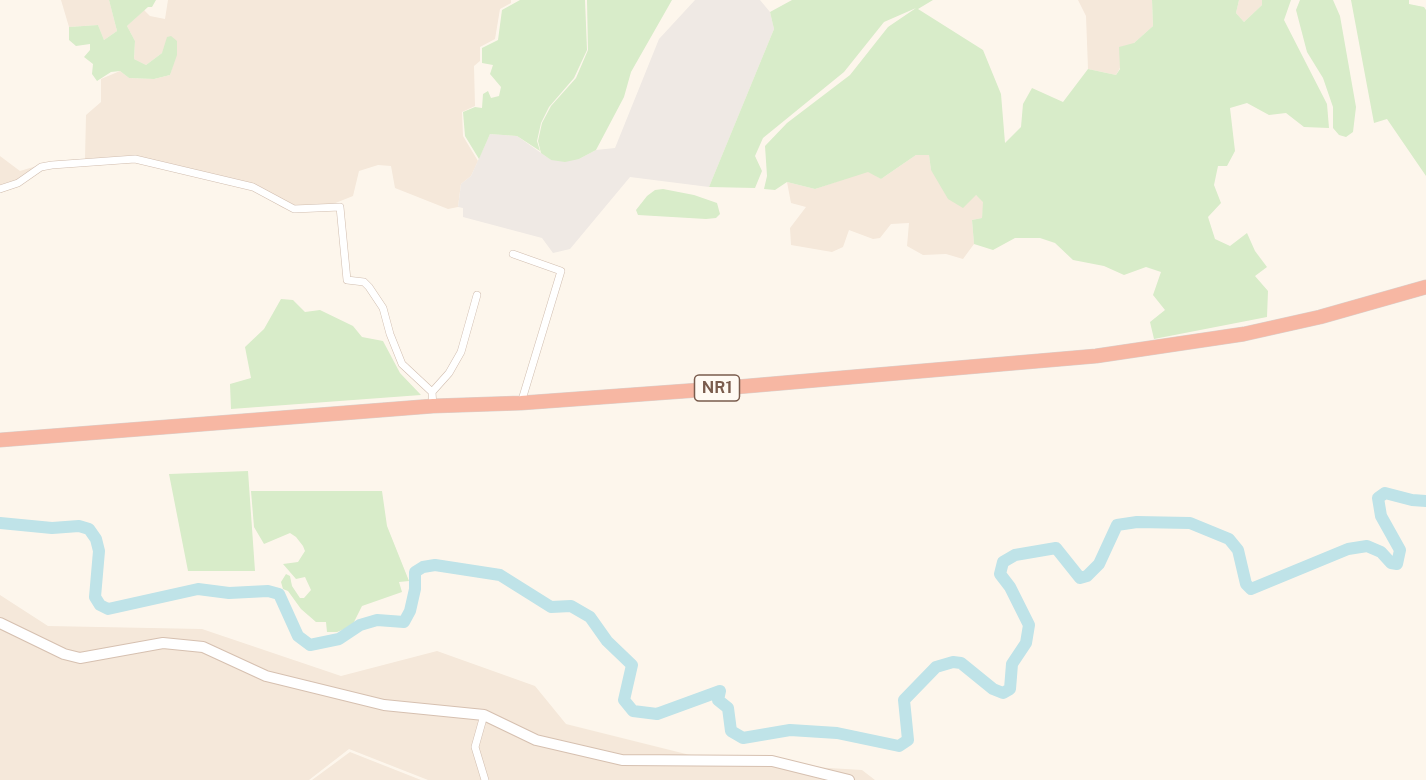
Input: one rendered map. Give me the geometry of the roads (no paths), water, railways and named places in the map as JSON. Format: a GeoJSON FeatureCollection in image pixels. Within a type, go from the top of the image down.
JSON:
{"type":"FeatureCollection","features":[{"type":"Feature","properties":{"kind":"highway","name":"NR1"},"geometry":{"type":"LineString","coordinates":[[0,440],[432,399],[521,403],[1017,364],[1162,348],[1310,319],[1426,287]]}},
{"type":"Feature","properties":{"kind":"main road"},"geometry":{"type":"LineString","coordinates":[[0,623],[64,654],[80,658],[164,643],[186,644],[221,653],[266,676],[384,705],[484,715],[537,740],[622,760],[772,761],[849,780]]}},
{"type":"Feature","properties":{"kind":"street"},"geometry":{"type":"LineString","coordinates":[[0,189],[18,183],[41,167],[135,159],[253,187],[294,209],[340,207],[346,280],[367,284],[383,308],[402,364],[432,399],[461,352],[477,295]]}},
{"type":"Feature","properties":{"kind":"street"},"geometry":{"type":"LineString","coordinates":[[513,254],[561,271],[521,403]]}},
{"type":"Feature","properties":{"kind":"street"},"geometry":{"type":"LineString","coordinates":[[484,715],[475,747],[485,780]]}},
{"type":"Feature","properties":{"kind":"waterway"},"geometry":{"type":"LineString","coordinates":[[0,523],[52,528],[79,526],[89,529],[96,539],[99,551],[95,597],[100,605],[108,609],[198,589],[229,593],[268,591],[279,594],[298,636],[310,645],[339,639],[360,625],[377,620],[404,622],[410,611],[415,589],[415,572],[423,567],[435,565],[500,575],[551,607],[571,606],[590,617],[607,641],[632,665],[624,700],[633,711],[657,714],[720,691],[718,700],[728,708],[731,731],[743,738],[790,730],[837,733],[899,746],[908,740],[904,700],[936,667],[953,662],[961,663],[993,689],[1003,693],[1010,689],[1012,664],[1026,643],[1029,625],[1010,587],[1000,574],[1003,562],[1015,555],[1056,548],[1080,578],[1087,576],[1099,564],[1117,525],[1137,522],[1190,523],[1229,539],[1238,550],[1246,584],[1251,589],[1348,549],[1367,546],[1381,552],[1391,563],[1397,564],[1400,550],[1381,516],[1378,498],[1385,493],[1426,501]]}}]}
